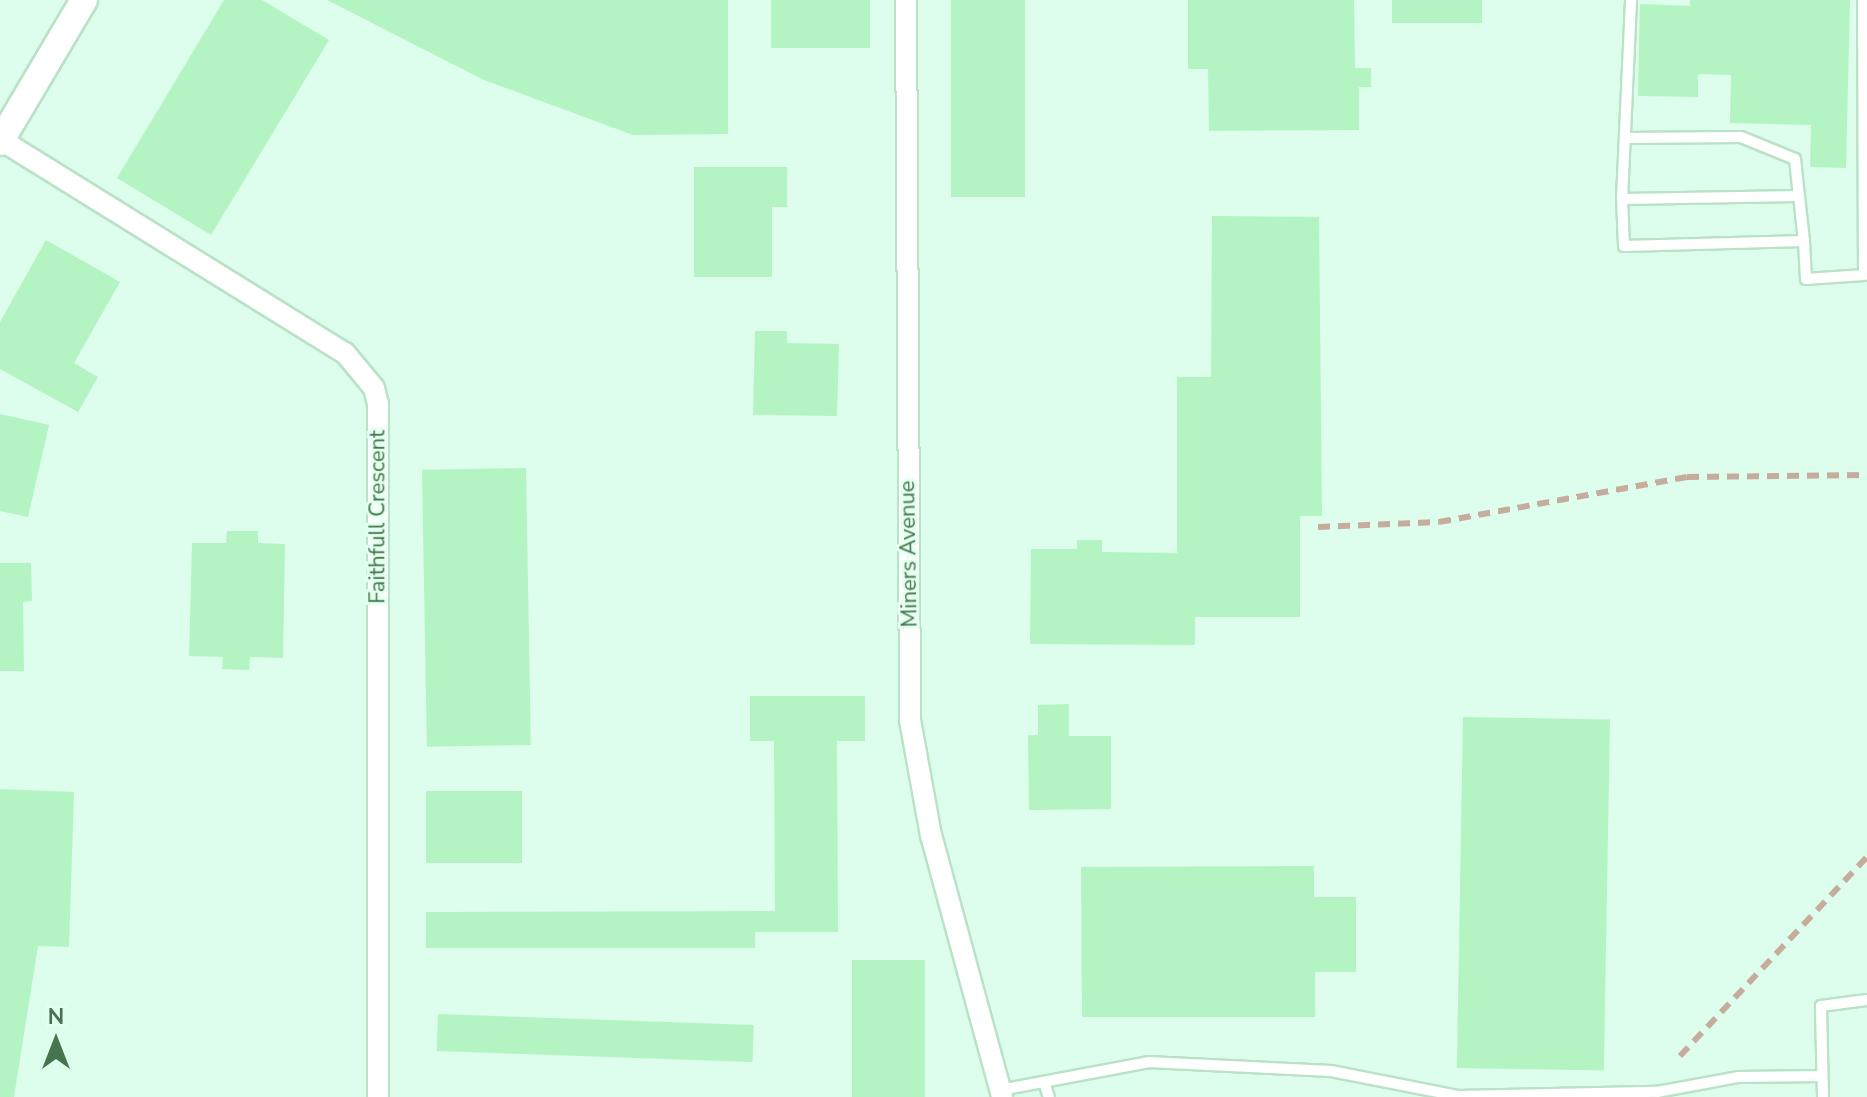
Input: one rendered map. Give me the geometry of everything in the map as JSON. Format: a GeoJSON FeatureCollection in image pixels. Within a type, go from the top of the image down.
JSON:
{"type":"FeatureCollection","features":[{"type":"Feature","properties":{"kind":"street"},"geometry":{"type":"LineString","coordinates":[[1,141],[84,0]]}},
{"type":"Feature","properties":{"kind":"street","name":"Miners Avenue"},"geometry":{"type":"LineString","coordinates":[[906,0],[910,720],[931,835],[1001,1093]]}},
{"type":"Feature","properties":{"kind":"street","name":"Faithfull Crescent"},"geometry":{"type":"LineString","coordinates":[[1,141],[345,353],[374,388],[378,404],[378,1097]]}},
{"type":"Feature","properties":{"kind":"lane"},"geometry":{"type":"LineString","coordinates":[[1631,0],[1622,199],[1624,246],[1804,241]]}},
{"type":"Feature","properties":{"kind":"lane"},"geometry":{"type":"LineString","coordinates":[[1625,138],[1741,137],[1795,159],[1806,279],[1864,275],[1863,0]]}},
{"type":"Feature","properties":{"kind":"lane"},"geometry":{"type":"LineString","coordinates":[[1622,199],[1799,196]]}},
{"type":"Feature","properties":{"kind":"lane"},"geometry":{"type":"LineString","coordinates":[[1823,1097],[1821,1006],[1867,1000]]}},
{"type":"Feature","properties":{"kind":"lane"},"geometry":{"type":"LineString","coordinates":[[1001,1093],[1149,1062],[1331,1071],[1458,1097],[1657,1092],[1738,1077],[1822,1076]]}},
{"type":"Feature","properties":{"kind":"lane"},"geometry":{"type":"LineString","coordinates":[[1044,1082],[1049,1097]]}},
{"type":"Feature","properties":{"kind":"building"},"geometry":{"type":"Polygon","coordinates":[[[224,0],[262,0],[329,40],[211,235],[117,178],[224,0]]]}},
{"type":"Feature","properties":{"kind":"building"},"geometry":{"type":"Polygon","coordinates":[[[327,0],[728,0],[728,134],[633,135],[484,80],[327,0]]]}},
{"type":"Feature","properties":{"kind":"building"},"geometry":{"type":"Polygon","coordinates":[[[771,0],[870,0],[870,48],[771,48],[771,0]]]}},
{"type":"Feature","properties":{"kind":"building"},"geometry":{"type":"Polygon","coordinates":[[[951,0],[1025,0],[1025,197],[951,197],[951,0]]]}},
{"type":"Feature","properties":{"kind":"building"},"geometry":{"type":"Polygon","coordinates":[[[1188,0],[1354,0],[1355,68],[1371,68],[1371,87],[1359,87],[1359,130],[1209,131],[1208,69],[1188,69],[1188,0]]]}},
{"type":"Feature","properties":{"kind":"building"},"geometry":{"type":"Polygon","coordinates":[[[1392,0],[1482,0],[1482,23],[1392,23],[1392,0]]]}},
{"type":"Feature","properties":{"kind":"building"},"geometry":{"type":"Polygon","coordinates":[[[1690,0],[1850,0],[1846,168],[1810,167],[1811,125],[1730,123],[1731,75],[1698,74],[1698,97],[1638,96],[1640,4],[1690,6],[1690,0]]]}},
{"type":"Feature","properties":{"kind":"building"},"geometry":{"type":"Polygon","coordinates":[[[694,167],[787,167],[787,207],[772,207],[772,277],[694,277],[694,167]]]}},
{"type":"Feature","properties":{"kind":"building"},"geometry":{"type":"Polygon","coordinates":[[[1212,216],[1319,217],[1322,516],[1300,516],[1300,617],[1195,617],[1195,645],[1030,644],[1031,549],[1077,549],[1077,540],[1102,540],[1102,552],[1177,553],[1177,377],[1211,377],[1212,216]]]}},
{"type":"Feature","properties":{"kind":"building"},"geometry":{"type":"Polygon","coordinates":[[[46,240],[120,282],[74,363],[98,377],[78,412],[0,369],[0,322],[46,240]]]}},
{"type":"Feature","properties":{"kind":"building"},"geometry":{"type":"Polygon","coordinates":[[[755,331],[787,331],[787,343],[839,344],[837,416],[753,415],[755,331]]]}},
{"type":"Feature","properties":{"kind":"building"},"geometry":{"type":"Polygon","coordinates":[[[0,414],[49,425],[28,517],[0,511],[0,414]]]}},
{"type":"Feature","properties":{"kind":"building"},"geometry":{"type":"Polygon","coordinates":[[[526,468],[531,745],[427,747],[422,470],[526,468]]]}},
{"type":"Feature","properties":{"kind":"building"},"geometry":{"type":"Polygon","coordinates":[[[227,531],[258,531],[258,543],[285,544],[283,658],[250,657],[249,670],[222,669],[223,657],[189,656],[192,543],[226,543],[227,531]]]}},
{"type":"Feature","properties":{"kind":"building"},"geometry":{"type":"Polygon","coordinates":[[[0,563],[31,563],[32,601],[23,602],[24,671],[0,671],[0,563]]]}},
{"type":"Feature","properties":{"kind":"building"},"geometry":{"type":"Polygon","coordinates":[[[750,696],[865,696],[865,741],[837,741],[838,932],[755,932],[755,948],[426,948],[426,912],[775,911],[774,741],[750,741],[750,696]]]}},
{"type":"Feature","properties":{"kind":"building"},"geometry":{"type":"Polygon","coordinates":[[[1069,704],[1069,736],[1111,736],[1111,809],[1029,810],[1028,735],[1038,735],[1038,705],[1069,704]]]}},
{"type":"Feature","properties":{"kind":"building"},"geometry":{"type":"Polygon","coordinates":[[[1463,717],[1610,720],[1604,1071],[1457,1068],[1463,717]]]}},
{"type":"Feature","properties":{"kind":"building"},"geometry":{"type":"Polygon","coordinates":[[[0,789],[74,792],[69,947],[38,946],[14,1097],[0,1097],[0,789]]]}},
{"type":"Feature","properties":{"kind":"building"},"geometry":{"type":"Polygon","coordinates":[[[426,791],[522,791],[522,863],[426,863],[426,791]]]}},
{"type":"Feature","properties":{"kind":"building"},"geometry":{"type":"Polygon","coordinates":[[[1314,866],[1314,897],[1356,897],[1356,972],[1315,972],[1315,1017],[1082,1017],[1081,867],[1314,866]]]}},
{"type":"Feature","properties":{"kind":"building"},"geometry":{"type":"Polygon","coordinates":[[[852,960],[925,960],[925,1097],[852,1097],[852,960]]]}},
{"type":"Feature","properties":{"kind":"building"},"geometry":{"type":"Polygon","coordinates":[[[438,1014],[754,1025],[753,1062],[437,1051],[438,1014]]]}},
{"type":"Feature","properties":{"kind":"railway"},"geometry":{"type":"LineString","coordinates":[[1318,527],[1439,522],[1687,477],[1867,475]]}},
{"type":"Feature","properties":{"kind":"railway"},"geometry":{"type":"LineString","coordinates":[[1680,1056],[1867,857]]}}]}
